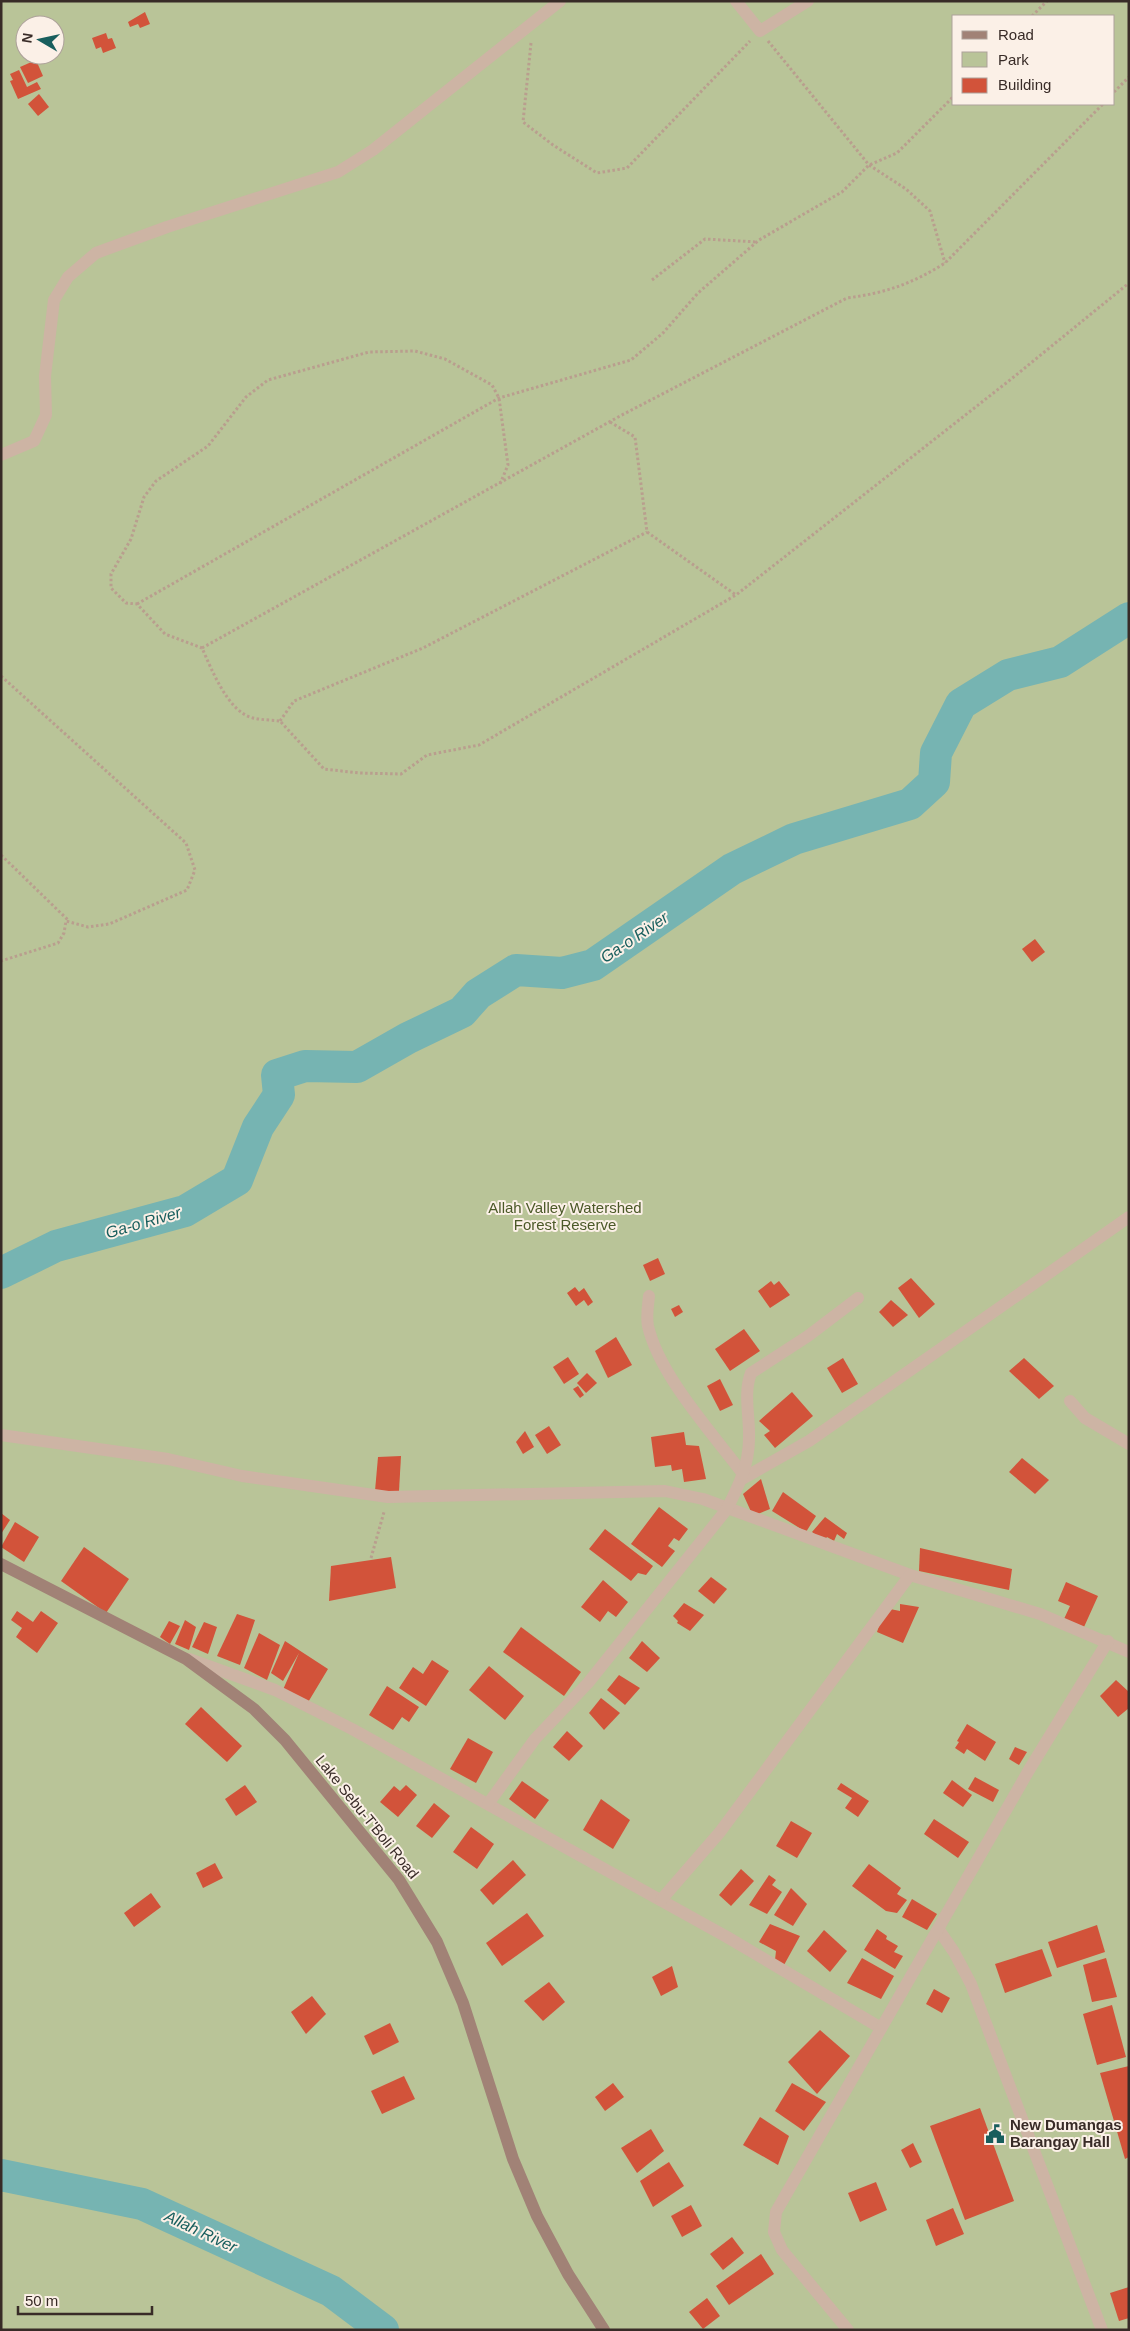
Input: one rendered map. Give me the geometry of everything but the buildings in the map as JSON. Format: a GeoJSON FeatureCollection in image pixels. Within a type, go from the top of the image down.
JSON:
{"type":"FeatureCollection","features":[{"type":"Feature","properties":{"kind":"main road","name":"Lake Sebu-T'Boli Road"},"geometry":{"type":"LineString","coordinates":[[1,1564],[186,1658],[254,1709],[285,1740],[399,1880],[437,1942],[463,2002],[513,2158],[537,2216],[568,2274],[604,2330]]}},
{"type":"Feature","properties":{"kind":"street"},"geometry":{"type":"LineString","coordinates":[[1,455],[34,441],[46,415],[45,376],[54,300],[68,277],[96,253],[166,227],[338,172],[381,145],[560,1]]}},
{"type":"Feature","properties":{"kind":"street"},"geometry":{"type":"LineString","coordinates":[[736,1],[760,31],[808,1]]}},
{"type":"Feature","properties":{"kind":"street"},"geometry":{"type":"LineString","coordinates":[[743,1476],[809,1441],[1129,1217]]}},
{"type":"Feature","properties":{"kind":"street"},"geometry":{"type":"LineString","coordinates":[[649,1296],[646,1312],[648,1326],[663,1364],[743,1476]]}},
{"type":"Feature","properties":{"kind":"street"},"geometry":{"type":"LineString","coordinates":[[488,1804],[535,1739],[588,1683],[727,1509],[743,1476],[750,1440],[747,1394],[751,1373],[808,1336],[858,1298]]}},
{"type":"Feature","properties":{"kind":"street"},"geometry":{"type":"LineString","coordinates":[[1070,1401],[1085,1418],[1129,1444]]}},
{"type":"Feature","properties":{"kind":"street"},"geometry":{"type":"LineString","coordinates":[[1,1435],[168,1459],[242,1476],[388,1496],[666,1491],[703,1500],[910,1575],[1040,1614],[1108,1641],[1129,1652]]}},
{"type":"Feature","properties":{"kind":"street"},"geometry":{"type":"LineString","coordinates":[[661,1900],[720,1832],[910,1575]]}},
{"type":"Feature","properties":{"kind":"street"},"geometry":{"type":"LineString","coordinates":[[848,2330],[782,2250],[774,2232],[773,2222],[776,2212],[1029,1770],[1108,1641]]}},
{"type":"Feature","properties":{"kind":"street"},"geometry":{"type":"LineString","coordinates":[[186,1658],[274,1690],[352,1729],[661,1900],[881,2028]]}},
{"type":"Feature","properties":{"kind":"street"},"geometry":{"type":"LineString","coordinates":[[939,1930],[954,1952],[971,1984],[1102,2330]]}},
{"type":"Feature","properties":{"kind":"path"},"geometry":{"type":"LineString","coordinates":[[1033,15],[1047,1]]}},
{"type":"Feature","properties":{"kind":"path"},"geometry":{"type":"LineString","coordinates":[[534,23],[523,122],[553,145],[597,172],[627,168],[760,31],[869,165],[906,189],[930,212],[945,264]]}},
{"type":"Feature","properties":{"kind":"path"},"geometry":{"type":"LineString","coordinates":[[1115,91],[1129,77]]}},
{"type":"Feature","properties":{"kind":"path"},"geometry":{"type":"LineString","coordinates":[[500,484],[508,465],[499,398],[492,385],[445,359],[415,351],[369,352],[268,380],[246,397],[208,446],[156,481],[144,497],[130,539],[111,574],[111,588],[126,603],[137,604],[499,398],[630,360],[663,332],[698,293],[757,242],[842,192],[869,165],[897,154],[952,98]]}},
{"type":"Feature","properties":{"kind":"path"},"geometry":{"type":"LineString","coordinates":[[202,648],[610,422],[847,298],[882,293],[920,279],[945,264],[1102,105]]}},
{"type":"Feature","properties":{"kind":"path"},"geometry":{"type":"LineString","coordinates":[[652,280],[705,239],[757,242]]}},
{"type":"Feature","properties":{"kind":"path"},"geometry":{"type":"LineString","coordinates":[[137,604],[165,634],[202,648],[215,678],[231,703],[252,718],[280,721],[324,769],[359,773],[401,774],[427,755],[479,745],[736,595],[1010,380],[1129,283]]}},
{"type":"Feature","properties":{"kind":"path"},"geometry":{"type":"LineString","coordinates":[[610,422],[635,437],[647,532],[736,595]]}},
{"type":"Feature","properties":{"kind":"path"},"geometry":{"type":"LineString","coordinates":[[280,721],[294,701],[423,648],[647,532]]}},
{"type":"Feature","properties":{"kind":"path"},"geometry":{"type":"LineString","coordinates":[[1,676],[186,843],[195,870],[187,890],[109,924],[88,927],[66,921],[64,933],[58,943],[1,961]]}},
{"type":"Feature","properties":{"kind":"path"},"geometry":{"type":"LineString","coordinates":[[1,855],[70,922]]}},
{"type":"Feature","properties":{"kind":"path"},"geometry":{"type":"LineString","coordinates":[[371,1558],[388,1496]]}},
{"type":"Feature","properties":{"kind":"green space","name":"Allah Valley Watershed Forest Reserve"},"geometry":{"type":"Polygon","coordinates":[[[1,1],[1129,1],[1129,2330],[1,2330],[1,1]]]}},
{"type":"Feature","properties":{"kind":"waterway","name":"Ga-o River"},"geometry":{"type":"LineString","coordinates":[[1,1273],[56,1246],[185,1211],[237,1180],[258,1127],[279,1095],[277,1075],[305,1066],[357,1067],[408,1038],[462,1012],[478,994],[516,970],[562,973],[593,965],[732,869],[794,839],[910,804],[934,782],[936,753],[961,704],[1008,675],[1060,662],[1129,618]]}},
{"type":"Feature","properties":{"kind":"waterway","name":"Allah River"},"geometry":{"type":"LineString","coordinates":[[1,2175],[142,2204],[331,2291],[383,2330]]}},
{"type":"Feature","properties":{"kind":"place","name":"New Dumangas Barangay Hall"},"geometry":{"type":"Point","coordinates":[995,2134]}}]}
